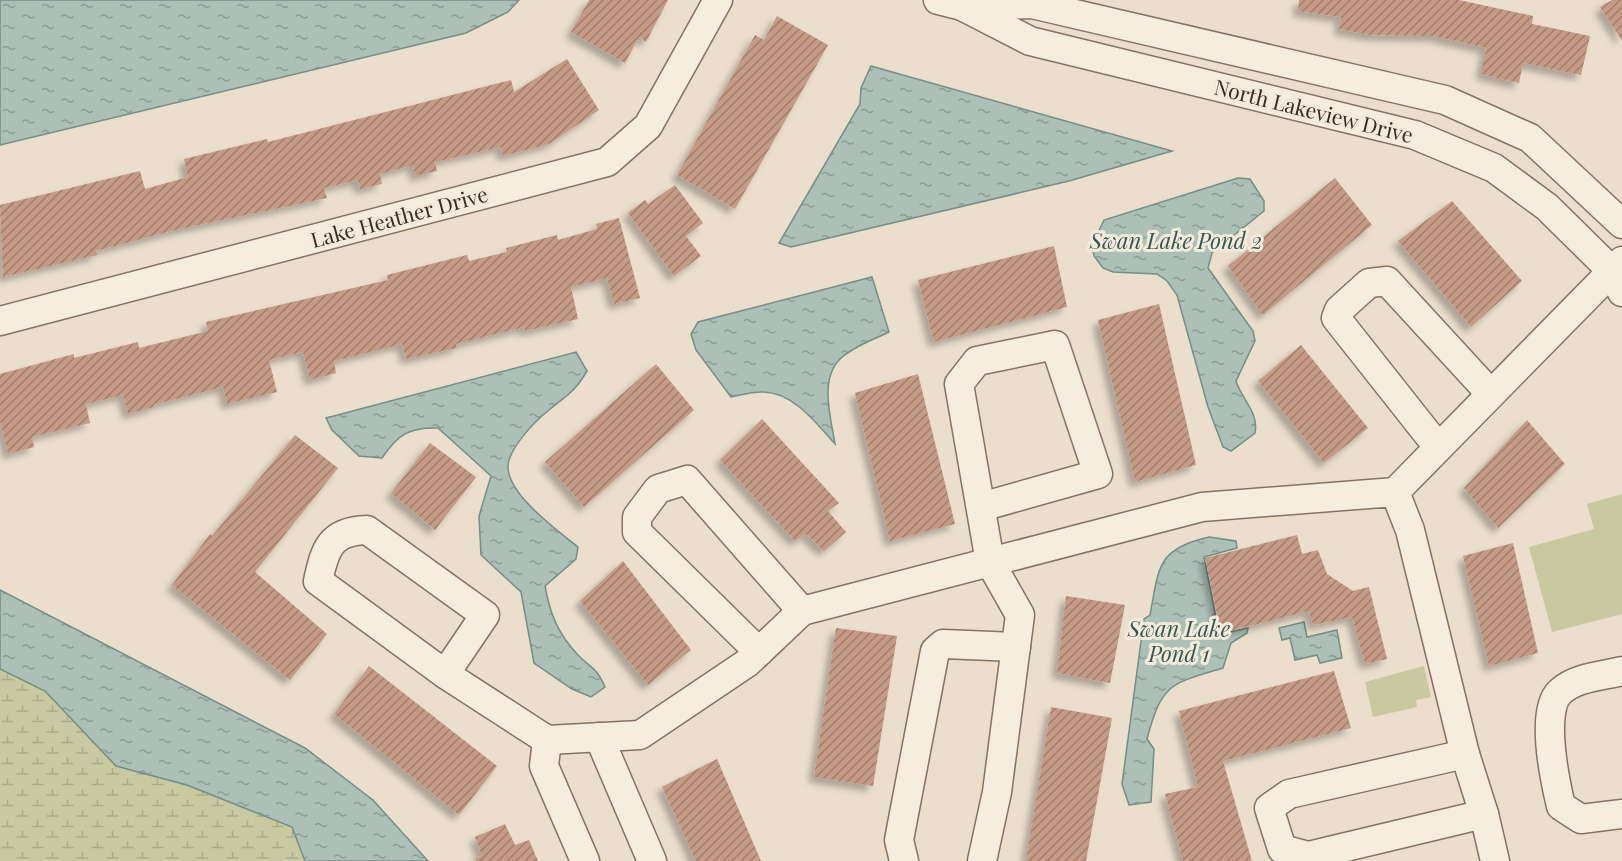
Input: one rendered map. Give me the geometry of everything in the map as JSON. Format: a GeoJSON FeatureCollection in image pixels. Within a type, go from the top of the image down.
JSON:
{"type":"FeatureCollection","features":[{"type":"Feature","properties":{"kind":"street","name":"Lake Heather Drive"},"geometry":{"type":"LineString","coordinates":[[0,321],[607,162],[648,126],[718,0]]}},
{"type":"Feature","properties":{"kind":"street","name":"North Lakeview Drive"},"geometry":{"type":"LineString","coordinates":[[954,2],[1032,4],[1445,100],[1530,138],[1622,225]]}},
{"type":"Feature","properties":{"kind":"street","name":"North Lakeview Drive"},"geometry":{"type":"LineString","coordinates":[[954,2],[1030,41],[1300,105],[1415,135],[1494,168],[1547,207],[1618,274]]}},
{"type":"Feature","properties":{"kind":"street"},"geometry":{"type":"LineString","coordinates":[[1300,105],[1309,70]]}},
{"type":"Feature","properties":{"kind":"street"},"geometry":{"type":"LineString","coordinates":[[445,674],[485,615],[367,530],[348,530],[325,550],[318,581],[445,674],[547,740],[640,735],[747,663],[802,611],[1202,507],[1395,492],[1490,393],[1618,274]]}},
{"type":"Feature","properties":{"kind":"street"},"geometry":{"type":"LineString","coordinates":[[1438,447],[1336,318],[1339,310],[1369,283],[1387,281],[1490,393]]}},
{"type":"Feature","properties":{"kind":"street"},"geometry":{"type":"LineString","coordinates":[[981,507],[1098,474],[1055,345],[977,361],[959,384],[990,562],[1020,615],[997,792],[982,861]]}},
{"type":"Feature","properties":{"kind":"street"},"geometry":{"type":"LineString","coordinates":[[759,652],[637,532],[637,517],[658,489],[687,480],[802,611]]}},
{"type":"Feature","properties":{"kind":"street"},"geometry":{"type":"LineString","coordinates":[[1395,492],[1410,530],[1465,753],[1496,861]]}},
{"type":"Feature","properties":{"kind":"street"},"geometry":{"type":"LineString","coordinates":[[904,861],[899,840],[935,651],[943,644],[1016,647]]}},
{"type":"Feature","properties":{"kind":"street"},"geometry":{"type":"LineString","coordinates":[[1622,671],[1583,680],[1559,692],[1549,712],[1555,781],[1561,806],[1581,819],[1622,814]]}},
{"type":"Feature","properties":{"kind":"street"},"geometry":{"type":"LineString","coordinates":[[599,737],[652,861]]}},
{"type":"Feature","properties":{"kind":"street"},"geometry":{"type":"LineString","coordinates":[[547,740],[543,766],[585,861]]}},
{"type":"Feature","properties":{"kind":"street"},"geometry":{"type":"LineString","coordinates":[[1465,753],[1289,794],[1269,808],[1282,849],[1308,856],[1484,814]]}},
{"type":"Feature","properties":{"kind":"green space"},"geometry":{"type":"Polygon","coordinates":[[[1622,494],[1622,614],[1552,632],[1529,547],[1594,529],[1587,504],[1622,494]]]}},
{"type":"Feature","properties":{"kind":"green space"},"geometry":{"type":"Polygon","coordinates":[[[1424,666],[1431,697],[1416,700],[1417,707],[1373,717],[1365,682],[1424,666]]]}},
{"type":"Feature","properties":{"kind":"green space"},"geometry":{"type":"Polygon","coordinates":[[[0,669],[45,691],[116,766],[187,785],[292,827],[305,861],[0,861],[0,669]]]}},
{"type":"Feature","properties":{"kind":"water"},"geometry":{"type":"Polygon","coordinates":[[[0,0],[519,0],[508,12],[466,33],[0,145],[0,0]]]}},
{"type":"Feature","properties":{"kind":"water"},"geometry":{"type":"Polygon","coordinates":[[[871,66],[1172,151],[1069,181],[791,247],[779,243],[860,104],[861,88],[871,66]]]}},
{"type":"Feature","properties":{"kind":"water","name":"Swan Lake Pond 2"},"geometry":{"type":"Polygon","coordinates":[[[1238,178],[1250,179],[1264,201],[1264,211],[1212,253],[1208,268],[1253,331],[1255,341],[1236,381],[1255,419],[1255,433],[1231,451],[1223,447],[1208,407],[1177,295],[1167,281],[1157,274],[1113,272],[1103,268],[1094,256],[1092,245],[1104,220],[1238,178]]]}},
{"type":"Feature","properties":{"kind":"water"},"geometry":{"type":"Polygon","coordinates":[[[872,277],[889,332],[851,351],[840,359],[834,368],[830,377],[828,400],[835,444],[804,410],[785,398],[760,392],[731,397],[696,350],[691,334],[698,322],[872,277]]]}},
{"type":"Feature","properties":{"kind":"water"},"geometry":{"type":"Polygon","coordinates":[[[576,352],[587,371],[574,389],[543,415],[522,437],[512,454],[508,469],[517,491],[526,502],[578,547],[576,559],[545,586],[552,615],[560,631],[578,655],[596,671],[605,687],[591,697],[572,689],[534,663],[521,592],[481,555],[479,516],[491,476],[438,428],[420,429],[406,434],[394,443],[382,458],[359,456],[332,430],[326,418],[576,352]]]}},
{"type":"Feature","properties":{"kind":"water","name":"Swan Lake Pond 1"},"geometry":{"type":"Polygon","coordinates":[[[1209,537],[1236,541],[1237,548],[1204,557],[1218,628],[1226,633],[1248,628],[1247,633],[1231,643],[1223,668],[1180,683],[1164,696],[1152,721],[1147,739],[1154,749],[1151,802],[1129,805],[1122,784],[1144,619],[1150,615],[1159,573],[1169,555],[1192,542],[1209,537]]]}},
{"type":"Feature","properties":{"kind":"water"},"geometry":{"type":"Polygon","coordinates":[[[0,590],[305,748],[373,800],[428,861],[305,861],[292,827],[187,785],[116,766],[45,691],[0,669],[0,590]]]}},
{"type":"Feature","properties":{"kind":"water"},"geometry":{"type":"Polygon","coordinates":[[[1304,622],[1307,637],[1337,630],[1342,658],[1320,663],[1317,655],[1295,660],[1290,638],[1282,640],[1279,628],[1304,622]]]}},
{"type":"Feature","properties":{"kind":"building"},"geometry":{"type":"Polygon","coordinates":[[[589,0],[668,0],[646,42],[639,37],[625,63],[571,32],[589,0]]]}},
{"type":"Feature","properties":{"kind":"building"},"geometry":{"type":"Polygon","coordinates":[[[1299,0],[1459,0],[1533,16],[1532,24],[1590,36],[1581,75],[1523,63],[1519,83],[1481,74],[1486,48],[1433,36],[1370,35],[1339,29],[1341,17],[1298,11],[1299,0]]]}},
{"type":"Feature","properties":{"kind":"building"},"geometry":{"type":"Polygon","coordinates":[[[1612,0],[1622,0],[1622,41],[1600,7],[1612,0]]]}},
{"type":"Feature","properties":{"kind":"building"},"geometry":{"type":"Polygon","coordinates":[[[777,16],[828,45],[735,209],[677,175],[755,35],[764,40],[777,16]]]}},
{"type":"Feature","properties":{"kind":"building"},"geometry":{"type":"Polygon","coordinates":[[[567,59],[599,110],[549,144],[503,156],[501,147],[435,162],[437,171],[415,176],[413,165],[380,174],[382,184],[360,189],[358,180],[324,188],[327,198],[175,230],[96,251],[97,255],[3,277],[0,205],[140,171],[145,189],[188,177],[184,159],[267,139],[268,142],[511,80],[514,92],[567,59]]]}},
{"type":"Feature","properties":{"kind":"building"},"geometry":{"type":"Polygon","coordinates":[[[1335,178],[1372,225],[1263,315],[1228,266],[1335,178]]]}},
{"type":"Feature","properties":{"kind":"building"},"geometry":{"type":"Polygon","coordinates":[[[675,185],[703,223],[686,236],[701,256],[674,276],[628,213],[645,200],[648,204],[675,185]]]}},
{"type":"Feature","properties":{"kind":"building"},"geometry":{"type":"Polygon","coordinates":[[[1452,201],[1522,281],[1471,327],[1398,241],[1452,201]]]}},
{"type":"Feature","properties":{"kind":"building"},"geometry":{"type":"Polygon","coordinates":[[[619,218],[640,298],[614,304],[607,278],[571,287],[578,319],[525,331],[524,327],[456,344],[457,348],[406,359],[402,344],[334,361],[336,373],[310,380],[303,352],[269,360],[277,392],[227,404],[223,387],[153,405],[154,407],[128,414],[123,395],[86,404],[90,423],[32,437],[34,447],[8,454],[0,421],[0,374],[74,354],[74,358],[138,342],[139,348],[208,331],[206,322],[388,280],[387,275],[467,255],[469,261],[507,252],[506,248],[557,235],[558,240],[597,229],[596,224],[619,218]]]}},
{"type":"Feature","properties":{"kind":"building"},"geometry":{"type":"Polygon","coordinates":[[[1054,246],[1067,307],[934,342],[918,280],[1054,246]]]}},
{"type":"Feature","properties":{"kind":"building"},"geometry":{"type":"Polygon","coordinates":[[[1159,304],[1196,465],[1135,482],[1098,320],[1159,304]]]}},
{"type":"Feature","properties":{"kind":"building"},"geometry":{"type":"Polygon","coordinates":[[[1301,345],[1368,428],[1324,463],[1258,381],[1301,345]]]}},
{"type":"Feature","properties":{"kind":"building"},"geometry":{"type":"Polygon","coordinates":[[[656,364],[694,410],[584,507],[545,462],[656,364]]]}},
{"type":"Feature","properties":{"kind":"building"},"geometry":{"type":"Polygon","coordinates":[[[918,374],[955,524],[890,541],[855,393],[918,374]]]}},
{"type":"Feature","properties":{"kind":"building"},"geometry":{"type":"Polygon","coordinates":[[[762,419],[839,503],[828,511],[846,532],[824,551],[806,534],[795,541],[720,460],[762,419]]]}},
{"type":"Feature","properties":{"kind":"building"},"geometry":{"type":"Polygon","coordinates":[[[1527,420],[1565,464],[1498,528],[1464,488],[1527,420]]]}},
{"type":"Feature","properties":{"kind":"building"},"geometry":{"type":"Polygon","coordinates":[[[295,435],[338,468],[255,572],[327,634],[290,680],[172,585],[210,534],[212,536],[295,435]]]}},
{"type":"Feature","properties":{"kind":"building"},"geometry":{"type":"Polygon","coordinates":[[[430,443],[476,477],[435,530],[391,493],[430,443]]]}},
{"type":"Feature","properties":{"kind":"building"},"geometry":{"type":"Polygon","coordinates":[[[1297,535],[1302,554],[1318,550],[1327,574],[1353,591],[1369,587],[1387,659],[1365,664],[1352,617],[1313,625],[1309,611],[1226,632],[1220,628],[1205,558],[1297,535]]]}},
{"type":"Feature","properties":{"kind":"building"},"geometry":{"type":"Polygon","coordinates":[[[1513,543],[1538,653],[1489,666],[1463,556],[1513,543]]]}},
{"type":"Feature","properties":{"kind":"building"},"geometry":{"type":"Polygon","coordinates":[[[623,561],[691,650],[648,685],[580,601],[623,561]]]}},
{"type":"Feature","properties":{"kind":"building"},"geometry":{"type":"Polygon","coordinates":[[[1066,596],[1125,605],[1110,683],[1057,673],[1066,596]]]}},
{"type":"Feature","properties":{"kind":"building"},"geometry":{"type":"Polygon","coordinates":[[[836,628],[897,636],[873,786],[814,777],[836,628]]]}},
{"type":"Feature","properties":{"kind":"building"},"geometry":{"type":"Polygon","coordinates":[[[369,666],[497,766],[459,815],[334,714],[369,666]]]}},
{"type":"Feature","properties":{"kind":"building"},"geometry":{"type":"Polygon","coordinates":[[[1334,671],[1351,728],[1223,761],[1252,861],[1183,861],[1165,794],[1198,787],[1179,711],[1334,671]]]}},
{"type":"Feature","properties":{"kind":"building"},"geometry":{"type":"Polygon","coordinates":[[[1051,707],[1112,718],[1086,861],[1026,861],[1051,707]]]}},
{"type":"Feature","properties":{"kind":"building"},"geometry":{"type":"Polygon","coordinates":[[[717,759],[761,861],[696,861],[662,787],[717,759]]]}},
{"type":"Feature","properties":{"kind":"building"},"geometry":{"type":"Polygon","coordinates":[[[505,824],[515,845],[529,840],[538,861],[476,861],[475,858],[482,856],[475,837],[505,824]]]}}]}
